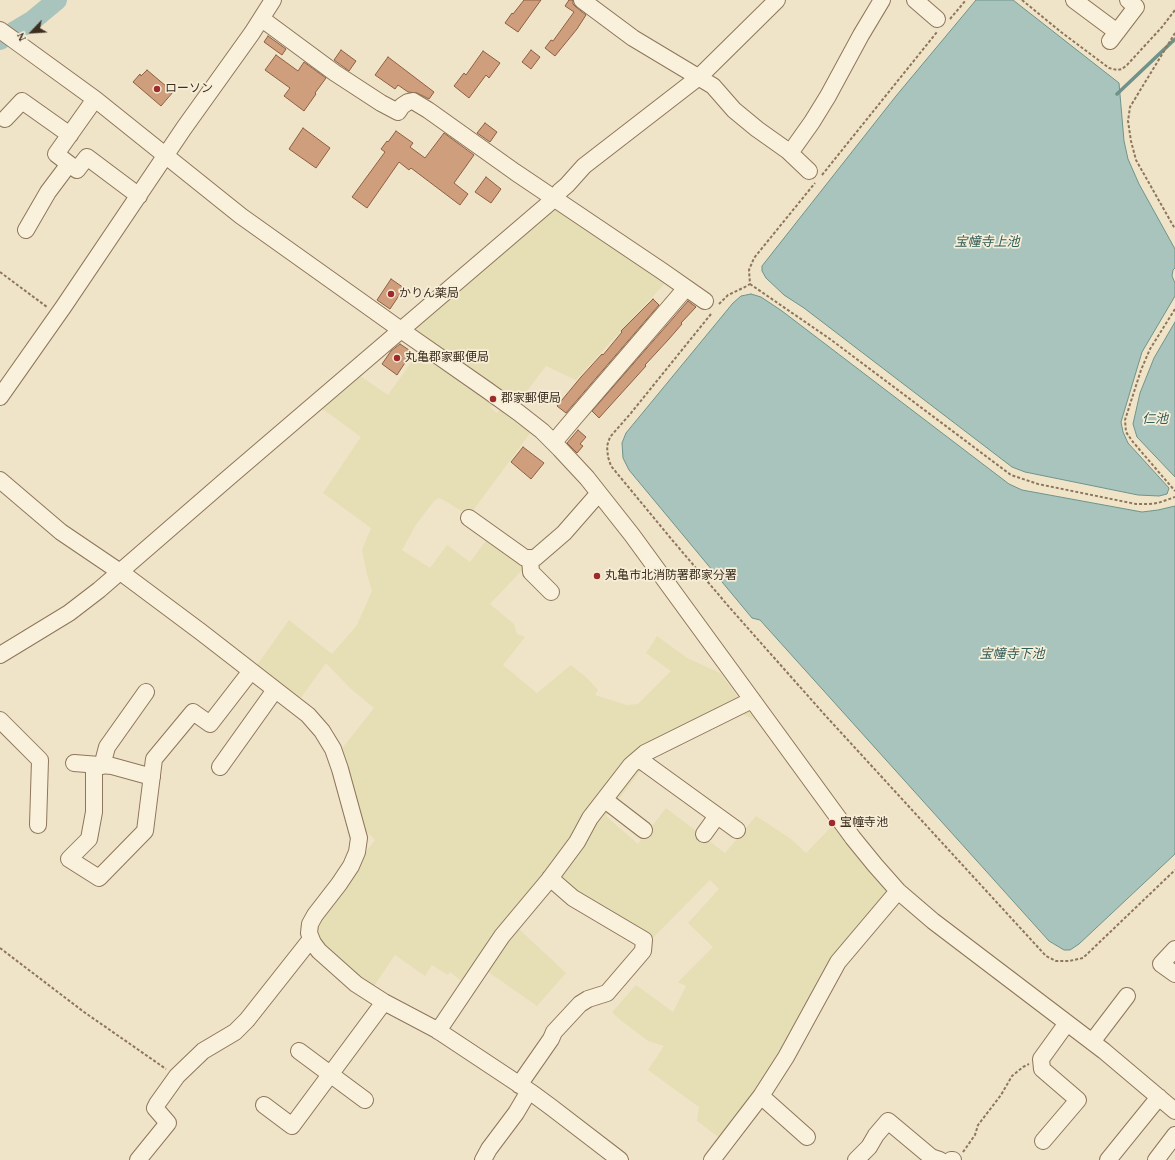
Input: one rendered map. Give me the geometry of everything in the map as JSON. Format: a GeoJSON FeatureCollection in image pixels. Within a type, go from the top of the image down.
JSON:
{"type":"FeatureCollection","features":[{"type":"Feature","properties":{"kind":"street"},"geometry":{"type":"LineString","coordinates":[[0,398],[184,128],[262,19],[273,0]]}},
{"type":"Feature","properties":{"kind":"street"},"geometry":{"type":"LineString","coordinates":[[582,0],[633,38],[713,86],[734,110],[757,129],[790,152],[815,176]]}},
{"type":"Feature","properties":{"kind":"street"},"geometry":{"type":"LineString","coordinates":[[0,656],[69,613],[99,590],[554,199],[584,166],[699,77],[777,0]]}},
{"type":"Feature","properties":{"kind":"street"},"geometry":{"type":"LineString","coordinates":[[790,152],[812,122],[828,96],[882,0]]}},
{"type":"Feature","properties":{"kind":"street"},"geometry":{"type":"LineString","coordinates":[[915,0],[941,24]]}},
{"type":"Feature","properties":{"kind":"street"},"geometry":{"type":"LineString","coordinates":[[1074,0],[1114,36],[1136,7],[1128,0]]}},
{"type":"Feature","properties":{"kind":"street"},"geometry":{"type":"LineString","coordinates":[[262,19],[335,74],[381,103],[398,112],[402,106],[413,101],[428,110],[554,199],[705,301]]}},
{"type":"Feature","properties":{"kind":"street"},"geometry":{"type":"LineString","coordinates":[[4,33],[95,99],[241,216],[519,413],[554,442],[587,478],[632,535],[852,838],[898,891],[933,921],[1092,1042],[1175,1111]]}},
{"type":"Feature","properties":{"kind":"street"},"geometry":{"type":"LineString","coordinates":[[95,99],[56,154],[77,170],[87,157],[139,196]]}},
{"type":"Feature","properties":{"kind":"street"},"geometry":{"type":"LineString","coordinates":[[5,119],[22,101],[70,135]]}},
{"type":"Feature","properties":{"kind":"street"},"geometry":{"type":"LineString","coordinates":[[26,230],[48,192],[69,164]]}},
{"type":"Feature","properties":{"kind":"street"},"geometry":{"type":"LineString","coordinates":[[554,442],[686,288]]}},
{"type":"Feature","properties":{"kind":"street"},"geometry":{"type":"LineString","coordinates":[[0,480],[61,532],[174,611],[276,690],[308,715],[322,731],[333,749],[343,777],[359,838],[357,852],[351,866],[312,920],[308,933],[319,951],[356,984],[384,1002],[438,1031],[524,1088],[551,1106],[620,1160]]}},
{"type":"Feature","properties":{"kind":"street"},"geometry":{"type":"LineString","coordinates":[[469,518],[525,558],[535,558],[564,533],[599,493]]}},
{"type":"Feature","properties":{"kind":"street"},"geometry":{"type":"LineString","coordinates":[[530,558],[531,572],[551,592]]}},
{"type":"Feature","properties":{"kind":"street"},"geometry":{"type":"LineString","coordinates":[[146,692],[107,747],[98,766],[94,812],[89,839],[69,858],[99,878],[145,831],[154,759],[193,712],[210,724],[251,671]]}},
{"type":"Feature","properties":{"kind":"street"},"geometry":{"type":"LineString","coordinates":[[220,767],[276,690]]}},
{"type":"Feature","properties":{"kind":"street"},"geometry":{"type":"LineString","coordinates":[[438,1031],[502,936],[550,878],[577,842],[590,818],[632,764],[646,753],[752,700]]}},
{"type":"Feature","properties":{"kind":"street"},"geometry":{"type":"LineString","coordinates":[[0,720],[40,760],[38,825]]}},
{"type":"Feature","properties":{"kind":"street"},"geometry":{"type":"LineString","coordinates":[[639,759],[737,830]]}},
{"type":"Feature","properties":{"kind":"street"},"geometry":{"type":"LineString","coordinates":[[74,763],[112,766],[152,778]]}},
{"type":"Feature","properties":{"kind":"street"},"geometry":{"type":"LineString","coordinates":[[605,800],[644,830]]}},
{"type":"Feature","properties":{"kind":"street"},"geometry":{"type":"LineString","coordinates":[[704,834],[717,816]]}},
{"type":"Feature","properties":{"kind":"street"},"geometry":{"type":"LineString","coordinates":[[484,1160],[490,1148],[516,1113],[524,1088],[554,1032],[580,1004],[588,999],[607,994],[643,951],[644,940],[573,898],[550,878]]}},
{"type":"Feature","properties":{"kind":"street"},"geometry":{"type":"LineString","coordinates":[[712,1160],[761,1096],[786,1057],[838,962],[898,891]]}},
{"type":"Feature","properties":{"kind":"street"},"geometry":{"type":"LineString","coordinates":[[138,1160],[168,1123],[156,1108],[157,1104],[177,1076],[203,1051],[235,1032],[247,1020],[311,939]]}},
{"type":"Feature","properties":{"kind":"street"},"geometry":{"type":"LineString","coordinates":[[1175,949],[1161,964],[1175,974]]}},
{"type":"Feature","properties":{"kind":"street"},"geometry":{"type":"LineString","coordinates":[[1092,1042],[1127,996]]}},
{"type":"Feature","properties":{"kind":"street"},"geometry":{"type":"LineString","coordinates":[[264,1105],[292,1126],[384,1002]]}},
{"type":"Feature","properties":{"kind":"street"},"geometry":{"type":"LineString","coordinates":[[1043,1142],[1078,1100],[1042,1069],[1041,1059],[1067,1023]]}},
{"type":"Feature","properties":{"kind":"street"},"geometry":{"type":"LineString","coordinates":[[299,1051],[365,1100]]}},
{"type":"Feature","properties":{"kind":"street"},"geometry":{"type":"LineString","coordinates":[[761,1096],[807,1137]]}},
{"type":"Feature","properties":{"kind":"street"},"geometry":{"type":"LineString","coordinates":[[1108,1160],[1159,1097]]}},
{"type":"Feature","properties":{"kind":"street"},"geometry":{"type":"LineString","coordinates":[[856,1160],[869,1147],[876,1135],[888,1121],[931,1157],[940,1160]]}},
{"type":"Feature","properties":{"kind":"street"},"geometry":{"type":"LineString","coordinates":[[1156,1160],[1175,1135]]}},
{"type":"Feature","properties":{"kind":"path"},"geometry":{"type":"LineString","coordinates":[[750,284],[749,270],[754,258],[815,176],[941,24],[966,0]]}},
{"type":"Feature","properties":{"kind":"path"},"geometry":{"type":"LineString","coordinates":[[1175,33],[1130,107],[1128,121],[1136,160],[1175,229]]}},
{"type":"Feature","properties":{"kind":"path"},"geometry":{"type":"LineString","coordinates":[[0,272],[56,313],[64,306]]}},
{"type":"Feature","properties":{"kind":"path"},"geometry":{"type":"LineString","coordinates":[[750,284],[830,339],[1011,475],[1038,484],[1136,504],[1149,504],[1175,497]]}},
{"type":"Feature","properties":{"kind":"path"},"geometry":{"type":"LineString","coordinates":[[750,284],[723,299],[631,414],[610,437],[607,446],[611,466],[730,608],[824,714],[1046,956],[1056,960],[1069,961],[1083,958],[1175,870]]}},
{"type":"Feature","properties":{"kind":"path"},"geometry":{"type":"LineString","coordinates":[[1175,309],[1150,349],[1141,370],[1125,420],[1126,432],[1133,442],[1175,490]]}},
{"type":"Feature","properties":{"kind":"path"},"geometry":{"type":"LineString","coordinates":[[0,948],[84,1012],[177,1076]]}},
{"type":"Feature","properties":{"kind":"path"},"geometry":{"type":"LineString","coordinates":[[952,1160],[961,1155],[969,1144],[975,1135],[978,1126],[1001,1095],[1012,1076],[1023,1067],[1041,1059]]}},
{"type":"Feature","properties":{"kind":"shaded area"},"geometry":{"type":"Polygon","coordinates":[[[556,204],[668,280],[576,380],[546,366],[517,404],[410,327],[556,204]]]}},
{"type":"Feature","properties":{"kind":"shaded area"},"geometry":{"type":"Polygon","coordinates":[[[419,351],[494,402],[491,408],[497,413],[502,407],[531,432],[469,516],[439,498],[434,501],[421,518],[402,550],[430,568],[447,545],[470,562],[488,538],[526,566],[490,604],[514,624],[517,634],[525,637],[503,665],[537,693],[571,665],[588,679],[598,690],[595,695],[627,705],[638,704],[671,671],[646,653],[657,636],[687,658],[720,673],[756,721],[741,713],[714,718],[676,748],[657,749],[606,816],[638,844],[666,808],[725,853],[756,816],[791,839],[806,853],[834,824],[858,857],[886,888],[886,894],[784,1051],[721,1139],[697,1121],[699,1107],[648,1070],[664,1046],[648,1041],[612,1012],[636,985],[673,1012],[686,986],[678,982],[713,947],[688,923],[719,889],[710,880],[650,941],[596,908],[560,879],[519,929],[566,973],[537,1006],[487,971],[474,991],[450,972],[448,975],[432,965],[425,976],[395,955],[372,989],[333,958],[313,930],[358,862],[375,840],[363,828],[340,751],[374,708],[350,688],[326,663],[300,699],[255,668],[289,620],[332,654],[357,625],[372,591],[362,550],[371,528],[323,493],[361,437],[320,407],[359,375],[388,395],[419,351]]]}},
{"type":"Feature","properties":{"kind":"water","name":"宝幢寺上池"},"geometry":{"type":"Polygon","coordinates":[[[976,0],[1013,0],[1119,83],[1124,141],[1128,159],[1139,184],[1175,249],[1175,268],[1172,276],[1175,283],[1175,296],[1142,352],[1121,422],[1123,432],[1128,443],[1169,488],[1167,494],[1159,496],[1138,495],[1025,472],[1012,467],[804,308],[784,295],[766,278],[762,271],[762,266],[896,96],[976,0]]]}},
{"type":"Feature","properties":{"kind":"water","name":"宝幢寺下池"},"geometry":{"type":"Polygon","coordinates":[[[751,294],[761,297],[782,311],[1009,484],[1022,490],[1142,512],[1175,506],[1175,854],[1079,944],[1070,950],[1064,950],[1049,941],[760,620],[752,618],[629,470],[623,458],[622,443],[626,433],[733,303],[741,296],[751,294]]]}},
{"type":"Feature","properties":{"kind":"water","name":"仁池"},"geometry":{"type":"Polygon","coordinates":[[[1175,322],[1175,477],[1137,437],[1133,424],[1140,393],[1154,358],[1175,322]]]}},
{"type":"Feature","properties":{"kind":"building"},"geometry":{"type":"Polygon","coordinates":[[[524,0],[541,0],[518,32],[505,23],[524,0]]]}},
{"type":"Feature","properties":{"kind":"building"},"geometry":{"type":"Polygon","coordinates":[[[569,0],[573,0],[573,4],[586,15],[577,29],[555,56],[545,48],[551,40],[553,41],[574,12],[565,6],[569,0]]]}},
{"type":"Feature","properties":{"kind":"building"},"geometry":{"type":"Polygon","coordinates":[[[268,36],[286,49],[282,55],[264,42],[268,36]]]}},
{"type":"Feature","properties":{"kind":"building"},"geometry":{"type":"Polygon","coordinates":[[[341,50],[356,61],[349,71],[334,60],[341,50]]]}},
{"type":"Feature","properties":{"kind":"building"},"geometry":{"type":"Polygon","coordinates":[[[531,50],[540,57],[531,69],[522,62],[531,50]]]}},
{"type":"Feature","properties":{"kind":"building"},"geometry":{"type":"Polygon","coordinates":[[[483,51],[500,63],[489,78],[486,75],[469,98],[454,86],[464,73],[466,75],[483,51]]]}},
{"type":"Feature","properties":{"kind":"building"},"geometry":{"type":"Polygon","coordinates":[[[276,55],[298,71],[304,62],[326,78],[304,111],[284,96],[290,88],[265,70],[276,55]]]}},
{"type":"Feature","properties":{"kind":"building"},"geometry":{"type":"Polygon","coordinates":[[[388,57],[434,92],[429,99],[417,93],[408,92],[398,85],[395,89],[375,75],[388,57]]]}},
{"type":"Feature","properties":{"kind":"building"},"geometry":{"type":"Polygon","coordinates":[[[147,70],[173,92],[161,106],[133,82],[140,74],[141,76],[147,70]]]}},
{"type":"Feature","properties":{"kind":"building"},"geometry":{"type":"Polygon","coordinates":[[[485,123],[497,132],[490,142],[477,133],[485,123]]]}},
{"type":"Feature","properties":{"kind":"building"},"geometry":{"type":"Polygon","coordinates":[[[303,128],[330,148],[316,168],[289,149],[303,128]]]}},
{"type":"Feature","properties":{"kind":"building"},"geometry":{"type":"Polygon","coordinates":[[[396,131],[413,143],[410,147],[425,158],[444,133],[474,155],[454,183],[468,194],[460,205],[411,168],[409,170],[399,162],[367,208],[352,197],[385,152],[381,149],[396,131]]]}},
{"type":"Feature","properties":{"kind":"building"},"geometry":{"type":"Polygon","coordinates":[[[486,177],[501,189],[491,203],[475,192],[486,177]]]}},
{"type":"Feature","properties":{"kind":"building","name":"かりん薬局"},"geometry":{"type":"Polygon","coordinates":[[[391,279],[404,288],[390,309],[377,300],[391,279]]]}},
{"type":"Feature","properties":{"kind":"building"},"geometry":{"type":"Polygon","coordinates":[[[653,299],[659,305],[566,413],[557,406],[581,377],[602,354],[603,355],[622,332],[621,331],[653,299]]]}},
{"type":"Feature","properties":{"kind":"building"},"geometry":{"type":"Polygon","coordinates":[[[688,301],[696,307],[599,418],[592,411],[688,301]]]}},
{"type":"Feature","properties":{"kind":"building"},"geometry":{"type":"Polygon","coordinates":[[[400,344],[412,352],[397,375],[382,364],[391,351],[400,344]]]}},
{"type":"Feature","properties":{"kind":"building"},"geometry":{"type":"Polygon","coordinates":[[[578,430],[586,437],[580,444],[583,446],[577,453],[567,443],[578,430]]]}},
{"type":"Feature","properties":{"kind":"building"},"geometry":{"type":"Polygon","coordinates":[[[523,447],[544,463],[531,479],[511,462],[523,447]]]}},
{"type":"Feature","properties":{"kind":"waterway"},"geometry":{"type":"LineString","coordinates":[[0,40],[33,20],[57,0]]}},
{"type":"Feature","properties":{"kind":"waterway"},"geometry":{"type":"LineString","coordinates":[[1117,94],[1175,39]]}},
{"type":"Feature","properties":{"kind":"place","name":"ローソン"},"geometry":{"type":"Point","coordinates":[157,89]}},
{"type":"Feature","properties":{"kind":"place","name":"かりん薬局"},"geometry":{"type":"Point","coordinates":[391,294]}},
{"type":"Feature","properties":{"kind":"place","name":"丸亀郡家郵便局"},"geometry":{"type":"Point","coordinates":[397,358]}},
{"type":"Feature","properties":{"kind":"place","name":"郡家郵便局"},"geometry":{"type":"Point","coordinates":[493,399]}},
{"type":"Feature","properties":{"kind":"place","name":"丸亀市北消防署郡家分署"},"geometry":{"type":"Point","coordinates":[597,576]}},
{"type":"Feature","properties":{"kind":"place","name":"宝幢寺池"},"geometry":{"type":"Point","coordinates":[832,823]}}]}
